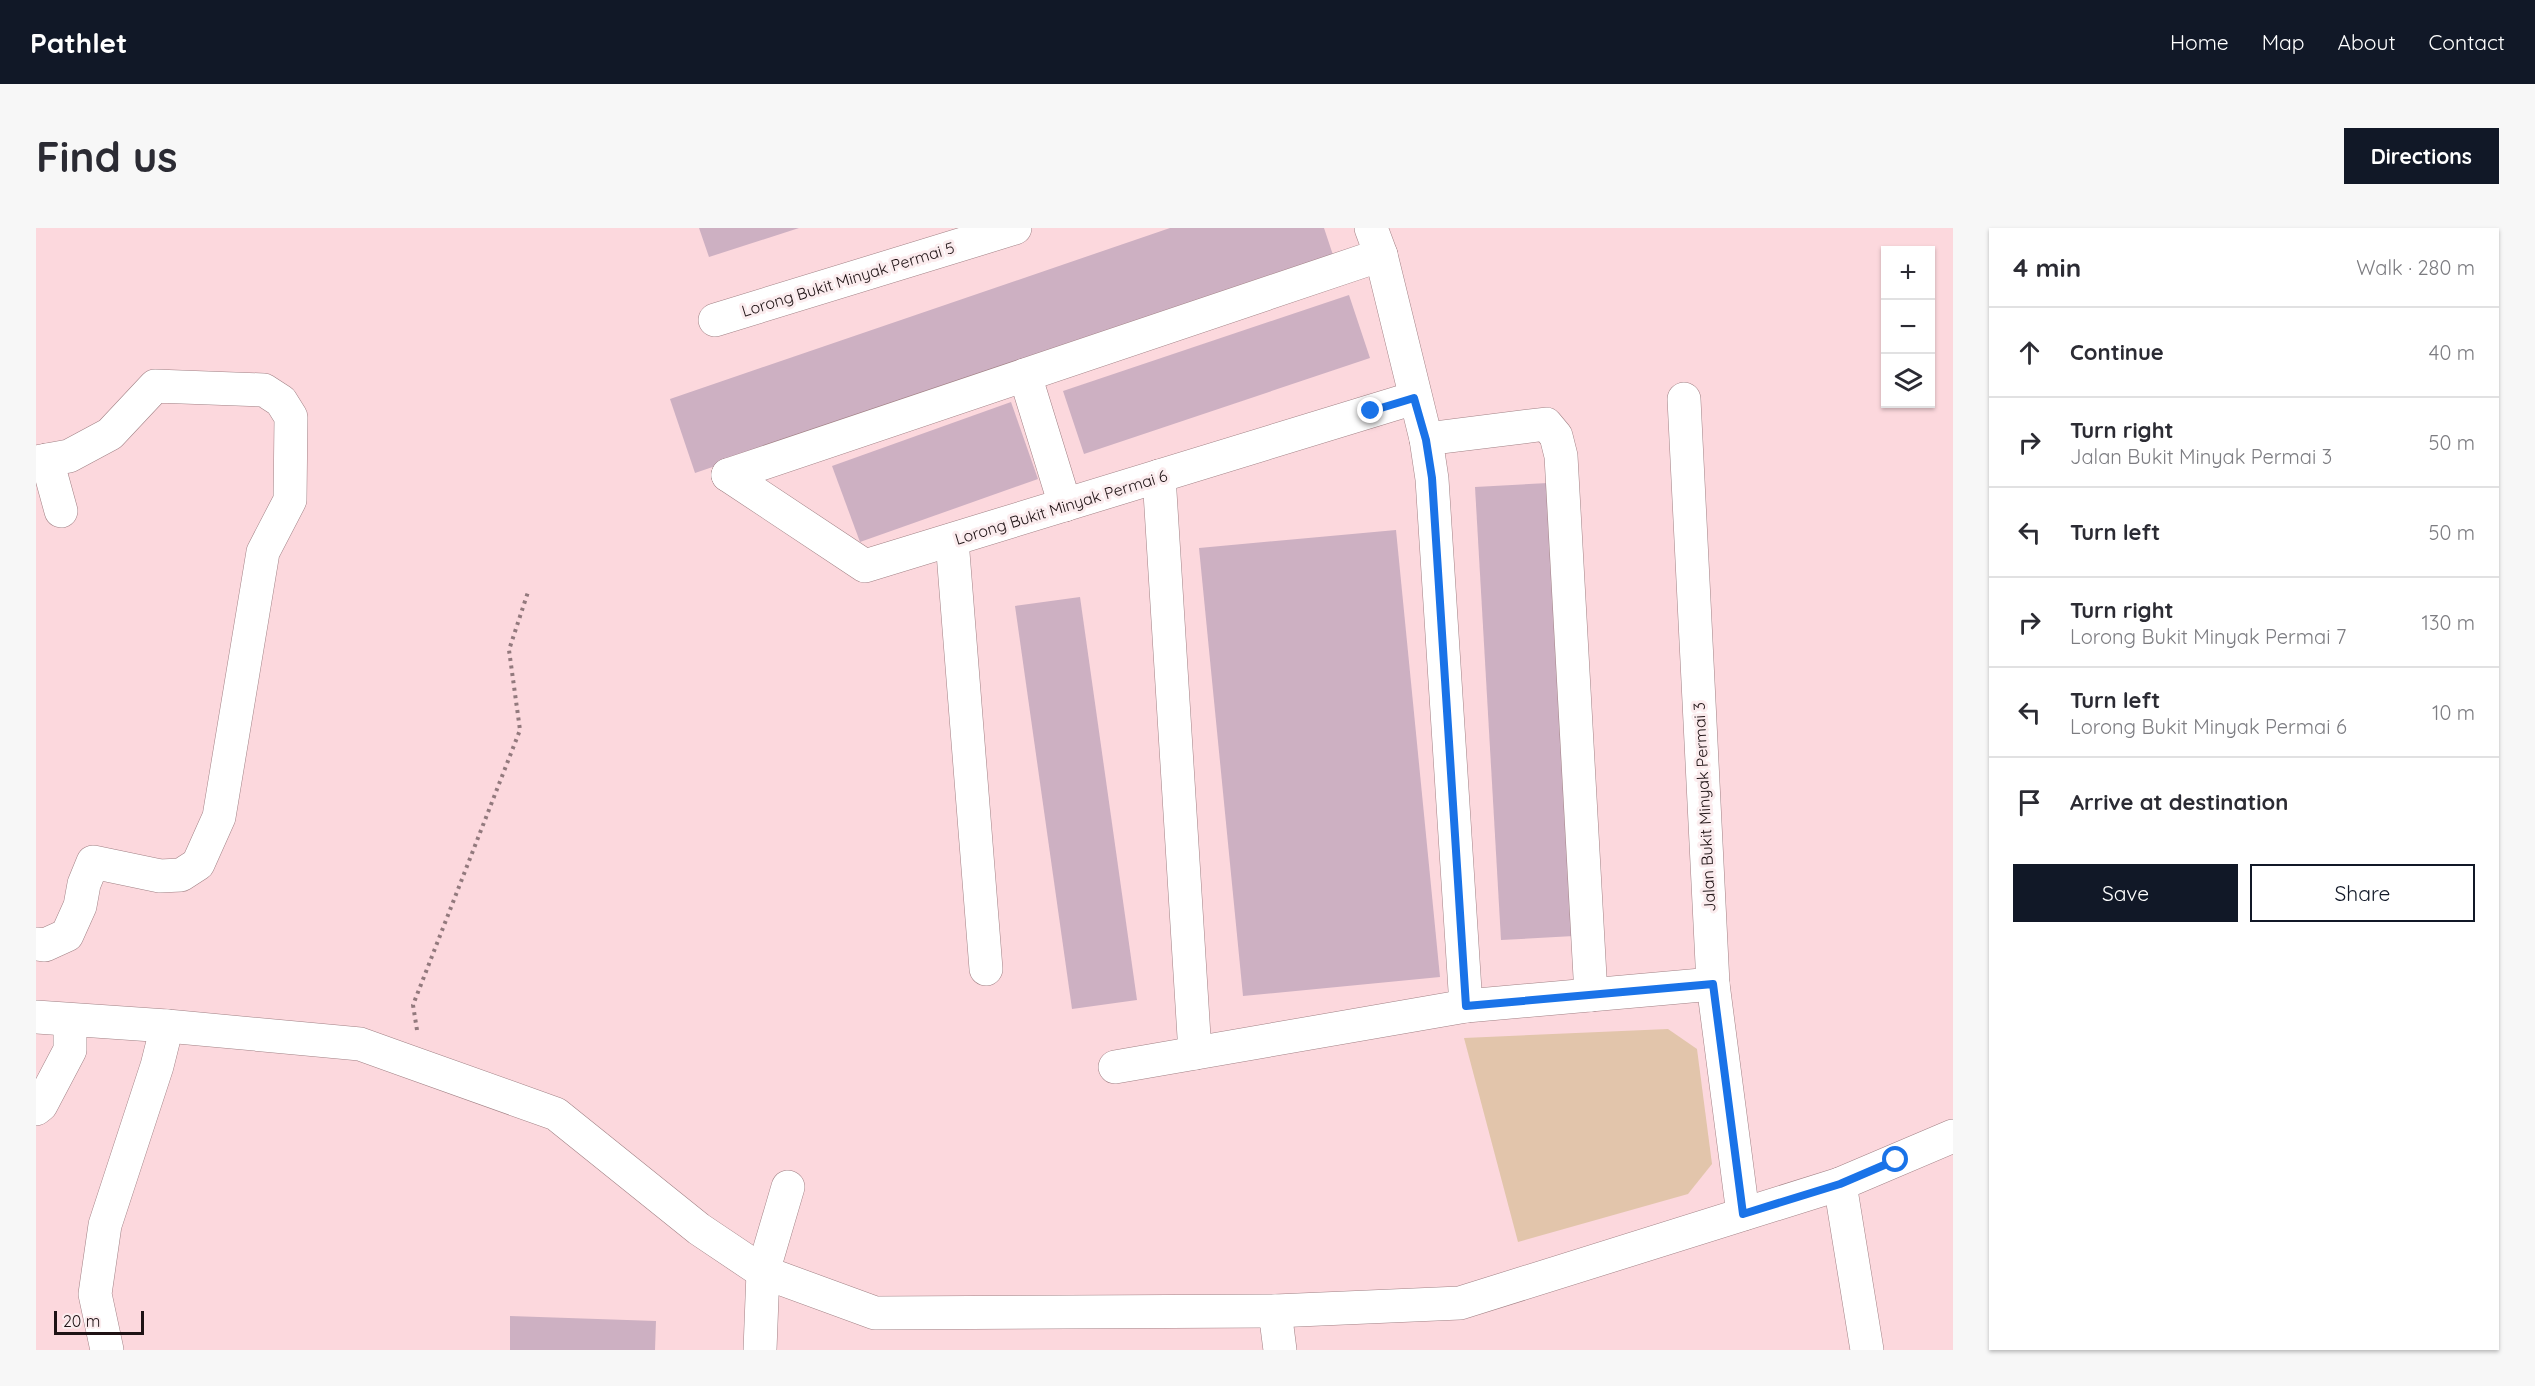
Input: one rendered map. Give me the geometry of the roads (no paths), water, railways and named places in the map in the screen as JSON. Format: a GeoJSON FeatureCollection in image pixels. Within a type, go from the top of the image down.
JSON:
{"type":"FeatureCollection","features":[{"type":"Feature","properties":{"kind":"street","name":"Lorong Bukit Minyak Permai 5"},"geometry":{"type":"LineString","coordinates":[[715,320],[1015,228]]}},
{"type":"Feature","properties":{"kind":"street"},"geometry":{"type":"LineString","coordinates":[[1065,505],[1025,375],[1376,242],[1426,440],[1432,478],[1466,1006]]}},
{"type":"Feature","properties":{"kind":"street","name":"Lorong Bukit Minyak Permai 6"},"geometry":{"type":"LineString","coordinates":[[1025,375],[728,475],[865,567],[1414,398]]}},
{"type":"Feature","properties":{"kind":"street"},"geometry":{"type":"LineString","coordinates":[[36,944],[45,945],[67,935],[81,906],[84,884],[93,862],[160,876],[181,875],[198,864],[219,817],[262,552],[291,500],[291,417],[281,401],[264,390],[155,386],[110,434],[69,456],[41,461],[62,511]]}},
{"type":"Feature","properties":{"kind":"street","name":"Jalan Bukit Minyak Permai 3"},"geometry":{"type":"LineString","coordinates":[[1684,399],[1713,984],[1743,1214]]}},
{"type":"Feature","properties":{"kind":"street"},"geometry":{"type":"LineString","coordinates":[[1426,440],[1546,424],[1556,436],[1561,468],[1591,995]]}},
{"type":"Feature","properties":{"kind":"street"},"geometry":{"type":"LineString","coordinates":[[1159,476],[1195,1053]]}},
{"type":"Feature","properties":{"kind":"street"},"geometry":{"type":"LineString","coordinates":[[952,540],[986,969]]}},
{"type":"Feature","properties":{"kind":"street"},"geometry":{"type":"LineString","coordinates":[[1115,1067],[1466,1006],[1713,984]]}},
{"type":"Feature","properties":{"kind":"street"},"geometry":{"type":"LineString","coordinates":[[36,1017],[167,1026],[360,1044],[556,1114],[699,1229],[763,1272],[875,1313],[1275,1311],[1460,1302],[1840,1184],[1953,1136]]}},
{"type":"Feature","properties":{"kind":"street"},"geometry":{"type":"LineString","coordinates":[[36,1109],[41,1105],[70,1050],[70,1020]]}},
{"type":"Feature","properties":{"kind":"street"},"geometry":{"type":"LineString","coordinates":[[107,1350],[95,1294],[105,1225],[157,1066],[167,1026]]}},
{"type":"Feature","properties":{"kind":"street"},"geometry":{"type":"LineString","coordinates":[[1840,1184],[1867,1350]]}},
{"type":"Feature","properties":{"kind":"street"},"geometry":{"type":"LineString","coordinates":[[760,1350],[763,1272],[788,1187]]}},
{"type":"Feature","properties":{"kind":"street"},"geometry":{"type":"LineString","coordinates":[[1275,1311],[1280,1350]]}}]}
